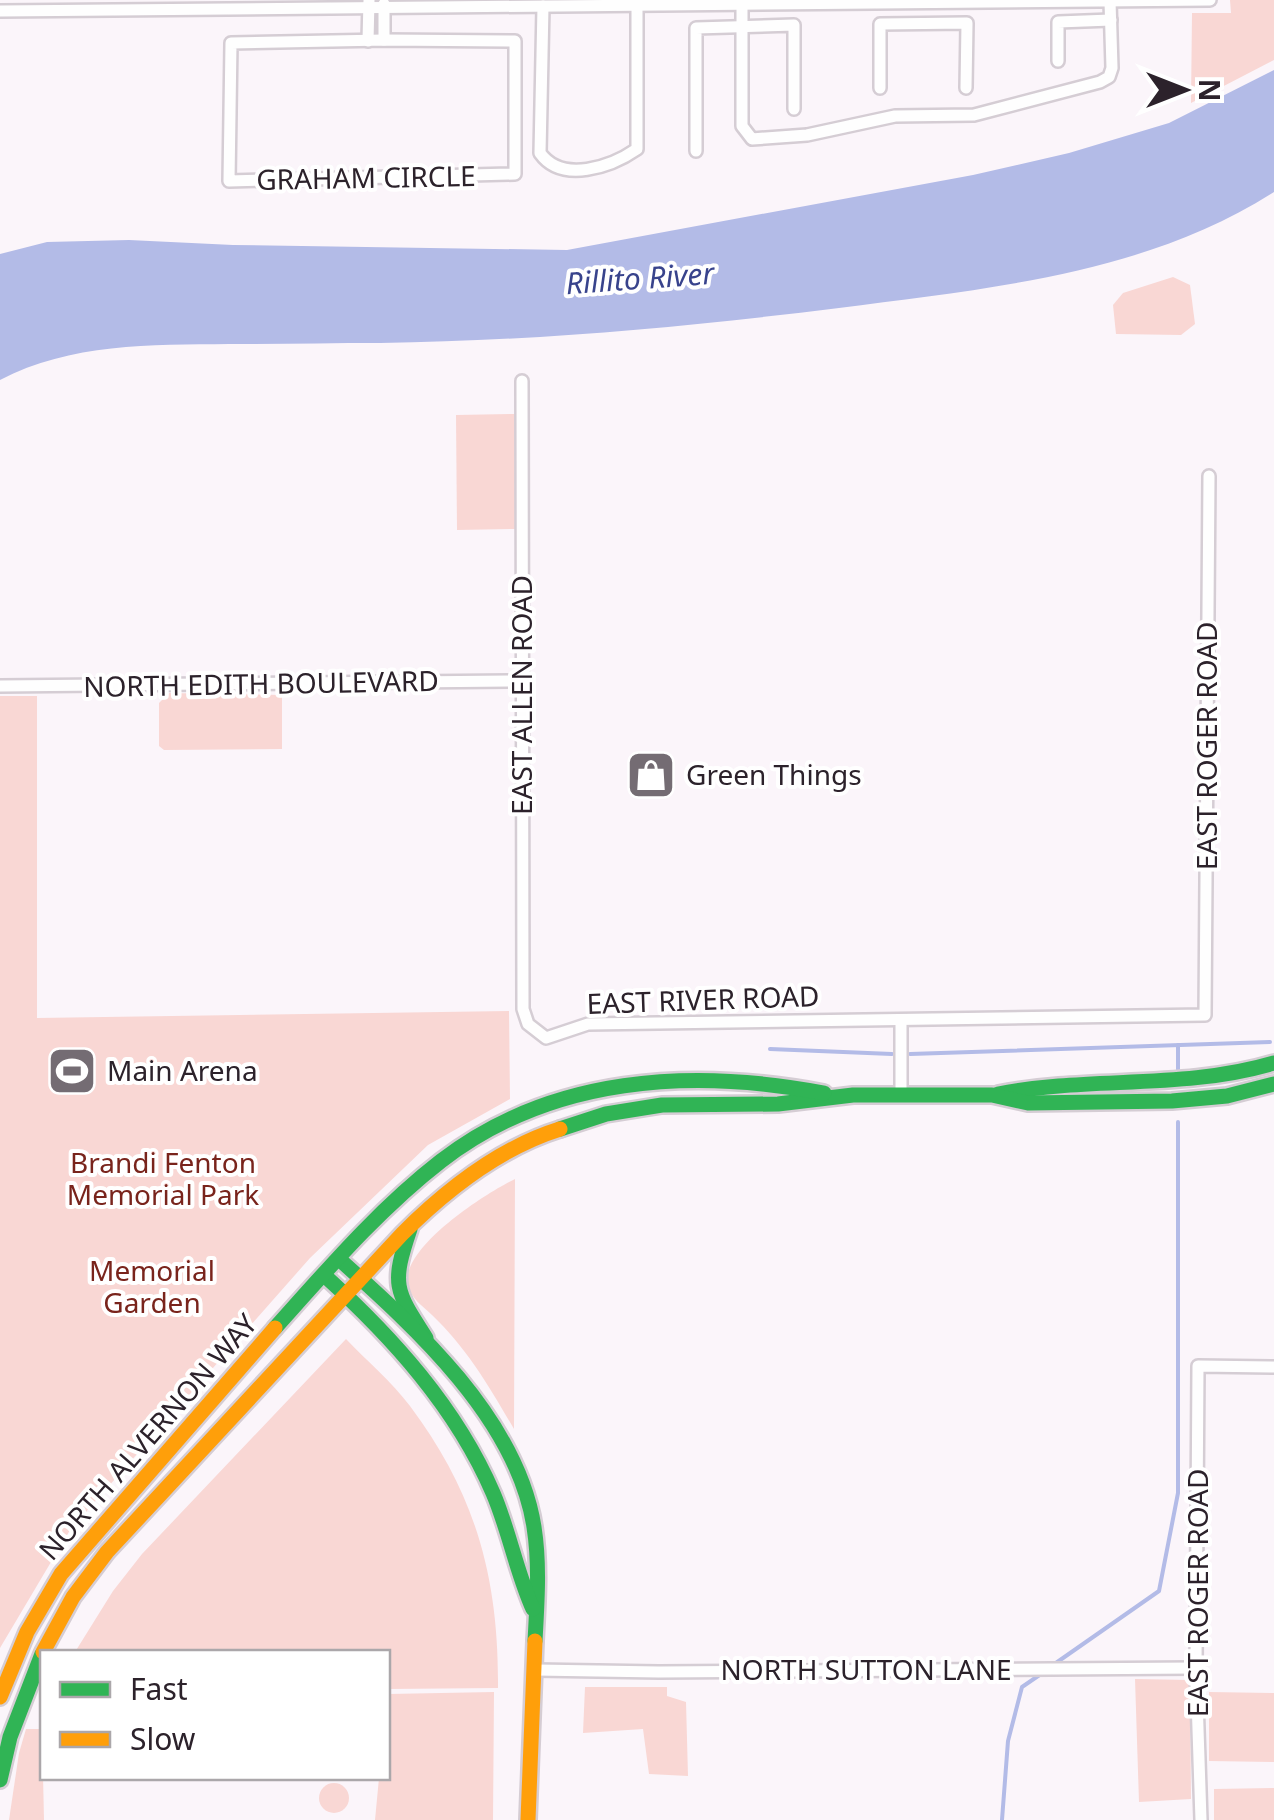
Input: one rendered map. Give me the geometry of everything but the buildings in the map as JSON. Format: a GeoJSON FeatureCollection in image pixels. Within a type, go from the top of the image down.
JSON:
{"type":"FeatureCollection","features":[{"type":"Feature","properties":{"kind":"main road"},"geometry":{"type":"LineString","coordinates":[[992,1095],[1028,1086],[1197,1082],[1274,1063]]}},
{"type":"Feature","properties":{"kind":"main road"},"geometry":{"type":"LineString","coordinates":[[426,1338],[339,1259],[400,1193],[450,1152],[506,1120],[554,1100],[598,1088],[668,1081],[780,1083],[834,1095]]}},
{"type":"Feature","properties":{"kind":"main road"},"geometry":{"type":"LineString","coordinates":[[362,1278],[412,1223],[454,1186],[488,1163],[550,1132],[590,1118],[662,1106],[778,1104],[834,1095],[992,1095],[1028,1103],[1172,1101],[1227,1096],[1274,1084]]}},
{"type":"Feature","properties":{"kind":"main road"},"geometry":{"type":"LineString","coordinates":[[412,1223],[394,1278],[401,1298],[482,1411],[512,1462],[538,1548],[528,1820]]}},
{"type":"Feature","properties":{"kind":"main road","name":"NORTH ALVERNON WAY"},"geometry":{"type":"LineString","coordinates":[[0,1697],[19,1646],[48,1593],[84,1545],[240,1365],[339,1259]]}},
{"type":"Feature","properties":{"kind":"main road"},"geometry":{"type":"LineString","coordinates":[[324,1275],[434,1392],[468,1443],[493,1493],[513,1549],[521,1586],[534,1612]]}},
{"type":"Feature","properties":{"kind":"main road","name":"NORTH ALVERNON WAY"},"geometry":{"type":"LineString","coordinates":[[45,1650],[73,1597],[107,1552],[362,1278]]}},
{"type":"Feature","properties":{"kind":"main road","name":"NORTH ALVERNON WAY"},"geometry":{"type":"LineString","coordinates":[[0,1780],[10,1737],[40,1661]]}},
{"type":"Feature","properties":{"kind":"street"},"geometry":{"type":"LineString","coordinates":[[0,11],[94,5],[637,6],[1210,0]]}},
{"type":"Feature","properties":{"kind":"street"},"geometry":{"type":"LineString","coordinates":[[742,4],[742,126],[752,139],[780,138],[895,116],[966,117],[1100,82],[1112,68],[1110,1]]}},
{"type":"Feature","properties":{"kind":"street"},"geometry":{"type":"LineString","coordinates":[[927,23],[928,3]]}},
{"type":"Feature","properties":{"kind":"street"},"geometry":{"type":"LineString","coordinates":[[368,41],[369,4]]}},
{"type":"Feature","properties":{"kind":"street"},"geometry":{"type":"LineString","coordinates":[[384,4],[384,40]]}},
{"type":"Feature","properties":{"kind":"street"},"geometry":{"type":"LineString","coordinates":[[542,6],[540,153],[551,166],[564,171],[603,166],[622,160],[637,149],[637,6]]}},
{"type":"Feature","properties":{"kind":"street"},"geometry":{"type":"LineString","coordinates":[[1058,61],[1058,22],[1111,20]]}},
{"type":"Feature","properties":{"kind":"street"},"geometry":{"type":"LineString","coordinates":[[880,88],[880,24],[967,23],[966,88]]}},
{"type":"Feature","properties":{"kind":"street"},"geometry":{"type":"LineString","coordinates":[[696,151],[696,28],[794,25],[794,109]]}},
{"type":"Feature","properties":{"kind":"street","name":"GRAHAM CIRCLE"},"geometry":{"type":"LineString","coordinates":[[384,40],[515,42],[515,174],[229,181],[231,43],[384,40]]}},
{"type":"Feature","properties":{"kind":"street","name":"EAST ALLEN ROAD"},"geometry":{"type":"LineString","coordinates":[[522,381],[523,1009]]}},
{"type":"Feature","properties":{"kind":"street","name":"EAST ROGER ROAD"},"geometry":{"type":"LineString","coordinates":[[1205,1016],[1210,476]]}},
{"type":"Feature","properties":{"kind":"street","name":"NORTH EDITH BOULEVARD"},"geometry":{"type":"LineString","coordinates":[[0,686],[522,680]]}},
{"type":"Feature","properties":{"kind":"street","name":"EAST RIVER ROAD"},"geometry":{"type":"LineString","coordinates":[[523,1009],[528,1024],[546,1038],[588,1024],[1205,1016]]}},
{"type":"Feature","properties":{"kind":"street"},"geometry":{"type":"LineString","coordinates":[[901,1095],[902,1020]]}},
{"type":"Feature","properties":{"kind":"street","name":"EAST ROGER ROAD"},"geometry":{"type":"LineString","coordinates":[[1202,1820],[1196,1668],[1198,1366],[1274,1367]]}},
{"type":"Feature","properties":{"kind":"street","name":"NORTH SUTTON LANE"},"geometry":{"type":"LineString","coordinates":[[536,1670],[1196,1668]]}},
{"type":"Feature","properties":{"kind":"green space"},"geometry":{"type":"Polygon","coordinates":[[[1230,0],[1274,0],[1274,60],[1191,103],[1192,13],[1231,13],[1230,0]]]}},
{"type":"Feature","properties":{"kind":"green space"},"geometry":{"type":"Polygon","coordinates":[[[1173,277],[1190,285],[1195,324],[1181,335],[1116,334],[1113,305],[1123,293],[1173,277]]]}},
{"type":"Feature","properties":{"kind":"green space"},"geometry":{"type":"Polygon","coordinates":[[[515,414],[515,529],[457,530],[456,415],[515,414]]]}},
{"type":"Feature","properties":{"kind":"green space"},"geometry":{"type":"Polygon","coordinates":[[[169,693],[282,695],[282,749],[164,750],[159,746],[159,703],[169,693]]]}},
{"type":"Feature","properties":{"kind":"green space","name":"Brandi Fenton Memorial Park"},"geometry":{"type":"Polygon","coordinates":[[[0,696],[37,696],[37,1018],[509,1011],[510,1099],[428,1145],[310,1258],[70,1530],[0,1648],[0,696]]]}},
{"type":"Feature","properties":{"kind":"green space"},"geometry":{"type":"Polygon","coordinates":[[[515,1179],[514,1429],[467,1355],[415,1298],[408,1285],[409,1270],[431,1239],[466,1209],[515,1179]]]}},
{"type":"Feature","properties":{"kind":"green space"},"geometry":{"type":"Polygon","coordinates":[[[346,1339],[410,1406],[452,1472],[467,1505],[488,1574],[498,1688],[390,1689],[390,1650],[76,1650],[113,1591],[142,1554],[346,1339]]]}},
{"type":"Feature","properties":{"kind":"green space"},"geometry":{"type":"Polygon","coordinates":[[[1135,1679],[1190,1680],[1191,1799],[1139,1802],[1135,1679]]]}},
{"type":"Feature","properties":{"kind":"green space"},"geometry":{"type":"Polygon","coordinates":[[[585,1687],[667,1687],[667,1696],[686,1702],[688,1776],[649,1774],[643,1729],[583,1733],[585,1687]]]}},
{"type":"Feature","properties":{"kind":"green space"},"geometry":{"type":"Polygon","coordinates":[[[494,1692],[493,1820],[375,1820],[379,1780],[390,1780],[390,1694],[494,1692]]]}},
{"type":"Feature","properties":{"kind":"green space"},"geometry":{"type":"Polygon","coordinates":[[[1209,1692],[1274,1693],[1274,1762],[1209,1761],[1209,1692]]]}},
{"type":"Feature","properties":{"kind":"green space"},"geometry":{"type":"Polygon","coordinates":[[[26,1729],[40,1729],[44,1820],[9,1820],[26,1729]]]}},
{"type":"Feature","properties":{"kind":"green space"},"geometry":{"type":"Polygon","coordinates":[[[334,1783],[345,1787],[349,1798],[345,1809],[334,1813],[323,1809],[319,1798],[323,1787],[334,1783]]]}},
{"type":"Feature","properties":{"kind":"green space"},"geometry":{"type":"Polygon","coordinates":[[[1274,1788],[1274,1820],[1214,1820],[1214,1789],[1274,1788]]]}},
{"type":"Feature","properties":{"kind":"water","name":"Rillito River"},"geometry":{"type":"Polygon","coordinates":[[[1274,70],[1274,192],[1225,220],[1173,242],[1064,274],[895,301],[610,332],[438,342],[112,348],[55,359],[0,380],[0,254],[47,242],[129,240],[567,250],[973,175],[1069,153],[1169,123],[1274,70]]]}},
{"type":"Feature","properties":{"kind":"waterway"},"geometry":{"type":"LineString","coordinates":[[910,1054],[1270,1042]]}},
{"type":"Feature","properties":{"kind":"waterway"},"geometry":{"type":"LineString","coordinates":[[1178,1045],[1178,1073]]}},
{"type":"Feature","properties":{"kind":"waterway"},"geometry":{"type":"LineString","coordinates":[[770,1049],[892,1054]]}},
{"type":"Feature","properties":{"kind":"waterway"},"geometry":{"type":"LineString","coordinates":[[1053,1665],[1159,1591],[1178,1493],[1178,1122]]}},
{"type":"Feature","properties":{"kind":"waterway"},"geometry":{"type":"LineString","coordinates":[[1002,1820],[1008,1741],[1022,1687],[1041,1674]]}},
{"type":"Feature","properties":{"kind":"traffic: fast"},"geometry":{"type":"LineString","coordinates":[[998,1094],[1067,1085],[1205,1077],[1274,1063]]}},
{"type":"Feature","properties":{"kind":"traffic: fast"},"geometry":{"type":"LineString","coordinates":[[275,1328],[354,1241],[418,1180],[484,1133],[529,1111],[575,1096],[673,1081],[724,1081],[824,1093]]}},
{"type":"Feature","properties":{"kind":"traffic: fast"},"geometry":{"type":"LineString","coordinates":[[560,1129],[606,1114],[662,1105],[778,1104],[853,1095],[992,1095],[1028,1103],[1172,1101],[1227,1096],[1274,1084]]}},
{"type":"Feature","properties":{"kind":"traffic: fast"},"geometry":{"type":"LineString","coordinates":[[410,1229],[400,1263],[399,1286],[426,1338]]}},
{"type":"Feature","properties":{"kind":"traffic: fast"},"geometry":{"type":"LineString","coordinates":[[339,1259],[400,1315],[459,1378],[507,1449],[524,1487],[534,1527],[535,1641]]}},
{"type":"Feature","properties":{"kind":"traffic: fast"},"geometry":{"type":"LineString","coordinates":[[324,1275],[398,1349],[461,1431],[493,1493],[533,1609]]}},
{"type":"Feature","properties":{"kind":"traffic: fast"},"geometry":{"type":"LineString","coordinates":[[0,1780],[10,1737],[40,1659]]}},
{"type":"Feature","properties":{"kind":"traffic: slow"},"geometry":{"type":"LineString","coordinates":[[44,1650],[73,1597],[107,1552],[402,1234],[475,1172],[516,1147],[560,1129]]}},
{"type":"Feature","properties":{"kind":"traffic: slow"},"geometry":{"type":"LineString","coordinates":[[0,1697],[27,1632],[61,1574],[275,1328]]}},
{"type":"Feature","properties":{"kind":"traffic: slow"},"geometry":{"type":"LineString","coordinates":[[528,1820],[535,1641]]}},
{"type":"Feature","properties":{"kind":"place","name":"Green Things"},"geometry":{"type":"Point","coordinates":[651,775]}},
{"type":"Feature","properties":{"kind":"place","name":"Main Arena"},"geometry":{"type":"Point","coordinates":[72,1071]}},
{"type":"Feature","properties":{"kind":"park label","name":"Memorial Garden"},"geometry":{"type":"Point","coordinates":[152,1287]}}]}
